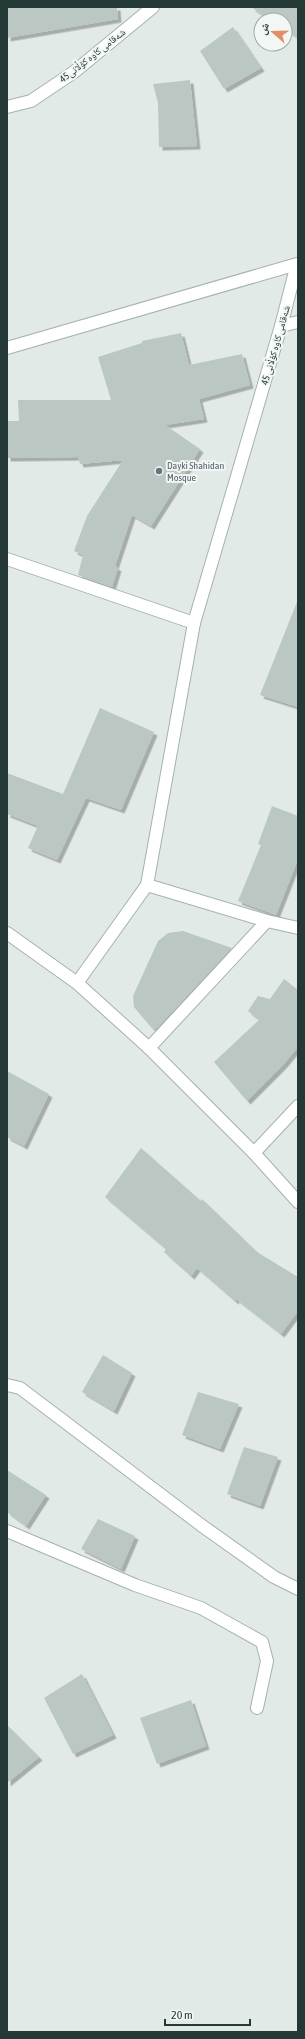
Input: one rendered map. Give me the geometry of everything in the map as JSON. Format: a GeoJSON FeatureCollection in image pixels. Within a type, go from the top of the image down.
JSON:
{"type":"FeatureCollection","features":[{"type":"Feature","properties":{"kind":"street","name":"شەقامی کاوە کۆڵانی45"},"geometry":{"type":"LineString","coordinates":[[7,106],[31,101],[74,72],[152,7]]}},
{"type":"Feature","properties":{"kind":"street","name":"شەقامی کاوە کۆڵانی 45"},"geometry":{"type":"LineString","coordinates":[[146,885],[194,623],[298,263]]}},
{"type":"Feature","properties":{"kind":"street","name":"شەقامی کاوە کۆڵانی 45"},"geometry":{"type":"LineString","coordinates":[[7,348],[298,263]]}},
{"type":"Feature","properties":{"kind":"street"},"geometry":{"type":"LineString","coordinates":[[281,326],[298,322]]}},
{"type":"Feature","properties":{"kind":"street"},"geometry":{"type":"LineString","coordinates":[[7,558],[194,623]]}},
{"type":"Feature","properties":{"kind":"street"},"geometry":{"type":"LineString","coordinates":[[77,983],[146,885],[267,921],[298,928]]}},
{"type":"Feature","properties":{"kind":"street"},"geometry":{"type":"LineString","coordinates":[[150,1048],[267,921]]}},
{"type":"Feature","properties":{"kind":"street"},"geometry":{"type":"LineString","coordinates":[[7,933],[77,983],[150,1048],[254,1153],[298,1202]]}},
{"type":"Feature","properties":{"kind":"street"},"geometry":{"type":"LineString","coordinates":[[254,1153],[298,1106]]}},
{"type":"Feature","properties":{"kind":"street"},"geometry":{"type":"LineString","coordinates":[[7,1385],[20,1388],[213,1533],[274,1577],[298,1589]]}},
{"type":"Feature","properties":{"kind":"street"},"geometry":{"type":"LineString","coordinates":[[8,1533],[135,1584],[202,1608],[262,1642],[267,1661],[257,1708]]}},
{"type":"Feature","properties":{"kind":"building"},"geometry":{"type":"Polygon","coordinates":[[[7,7],[117,7],[118,19],[7,38],[7,7]]]}},
{"type":"Feature","properties":{"kind":"building"},"geometry":{"type":"Polygon","coordinates":[[[251,7],[298,7],[298,38],[293,35],[293,12],[259,12],[251,7]]]}},
{"type":"Feature","properties":{"kind":"building"},"geometry":{"type":"Polygon","coordinates":[[[233,27],[261,68],[224,89],[200,51],[233,27]]]}},
{"type":"Feature","properties":{"kind":"building"},"geometry":{"type":"Polygon","coordinates":[[[190,80],[197,146],[159,147],[158,103],[153,84],[190,80]]]}},
{"type":"Feature","properties":{"kind":"building"},"geometry":{"type":"Polygon","coordinates":[[[181,333],[189,365],[242,354],[250,385],[199,399],[204,419],[165,425],[200,449],[151,526],[132,515],[115,566],[118,568],[112,587],[78,575],[83,555],[74,551],[87,516],[123,460],[80,464],[78,457],[7,458],[7,421],[19,421],[18,400],[111,400],[98,357],[142,343],[142,341],[181,333]]]}},
{"type":"Feature","properties":{"kind":"building"},"geometry":{"type":"Polygon","coordinates":[[[297,602],[298,603],[298,707],[260,695],[297,602]]]}},
{"type":"Feature","properties":{"kind":"building"},"geometry":{"type":"Polygon","coordinates":[[[100,708],[154,732],[121,810],[86,798],[57,860],[28,848],[38,826],[7,814],[7,773],[63,794],[100,708]]]}},
{"type":"Feature","properties":{"kind":"building"},"geometry":{"type":"Polygon","coordinates":[[[272,806],[298,816],[298,859],[276,915],[238,901],[261,845],[258,844],[272,806]]]}},
{"type":"Feature","properties":{"kind":"building"},"geometry":{"type":"Polygon","coordinates":[[[183,931],[232,948],[156,1029],[151,1027],[134,1007],[133,996],[158,941],[168,933],[183,931]]]}},
{"type":"Feature","properties":{"kind":"building"},"geometry":{"type":"Polygon","coordinates":[[[284,979],[298,990],[298,1047],[283,1065],[247,1101],[214,1062],[259,1020],[248,1011],[258,996],[270,999],[284,979]]]}},
{"type":"Feature","properties":{"kind":"building"},"geometry":{"type":"Polygon","coordinates":[[[7,1071],[49,1094],[24,1146],[7,1137],[7,1071]]]}},
{"type":"Feature","properties":{"kind":"building"},"geometry":{"type":"Polygon","coordinates":[[[141,1148],[201,1201],[202,1199],[257,1252],[298,1277],[298,1311],[281,1334],[236,1299],[235,1301],[197,1268],[191,1276],[164,1252],[166,1249],[105,1197],[141,1148]]]}},
{"type":"Feature","properties":{"kind":"building"},"geometry":{"type":"Polygon","coordinates":[[[103,1355],[132,1373],[114,1411],[82,1392],[103,1355]]]}},
{"type":"Feature","properties":{"kind":"building"},"geometry":{"type":"Polygon","coordinates":[[[198,1392],[239,1404],[220,1449],[182,1435],[198,1392]]]}},
{"type":"Feature","properties":{"kind":"building"},"geometry":{"type":"Polygon","coordinates":[[[244,1447],[278,1457],[260,1506],[227,1494],[244,1447]]]}},
{"type":"Feature","properties":{"kind":"building"},"geometry":{"type":"Polygon","coordinates":[[[7,1470],[46,1495],[26,1526],[7,1512],[7,1470]]]}},
{"type":"Feature","properties":{"kind":"building"},"geometry":{"type":"Polygon","coordinates":[[[98,1519],[135,1536],[121,1569],[81,1549],[98,1519]]]}},
{"type":"Feature","properties":{"kind":"building"},"geometry":{"type":"Polygon","coordinates":[[[82,1674],[113,1735],[73,1754],[44,1698],[82,1674]]]}},
{"type":"Feature","properties":{"kind":"building"},"geometry":{"type":"Polygon","coordinates":[[[191,1700],[206,1746],[157,1764],[140,1718],[191,1700]]]}},
{"type":"Feature","properties":{"kind":"building"},"geometry":{"type":"Polygon","coordinates":[[[7,1725],[39,1757],[7,1783],[7,1725]]]}},
{"type":"Feature","properties":{"kind":"place","name":"Dayki Shahidan Mosque"},"geometry":{"type":"Point","coordinates":[159,471]}}]}
